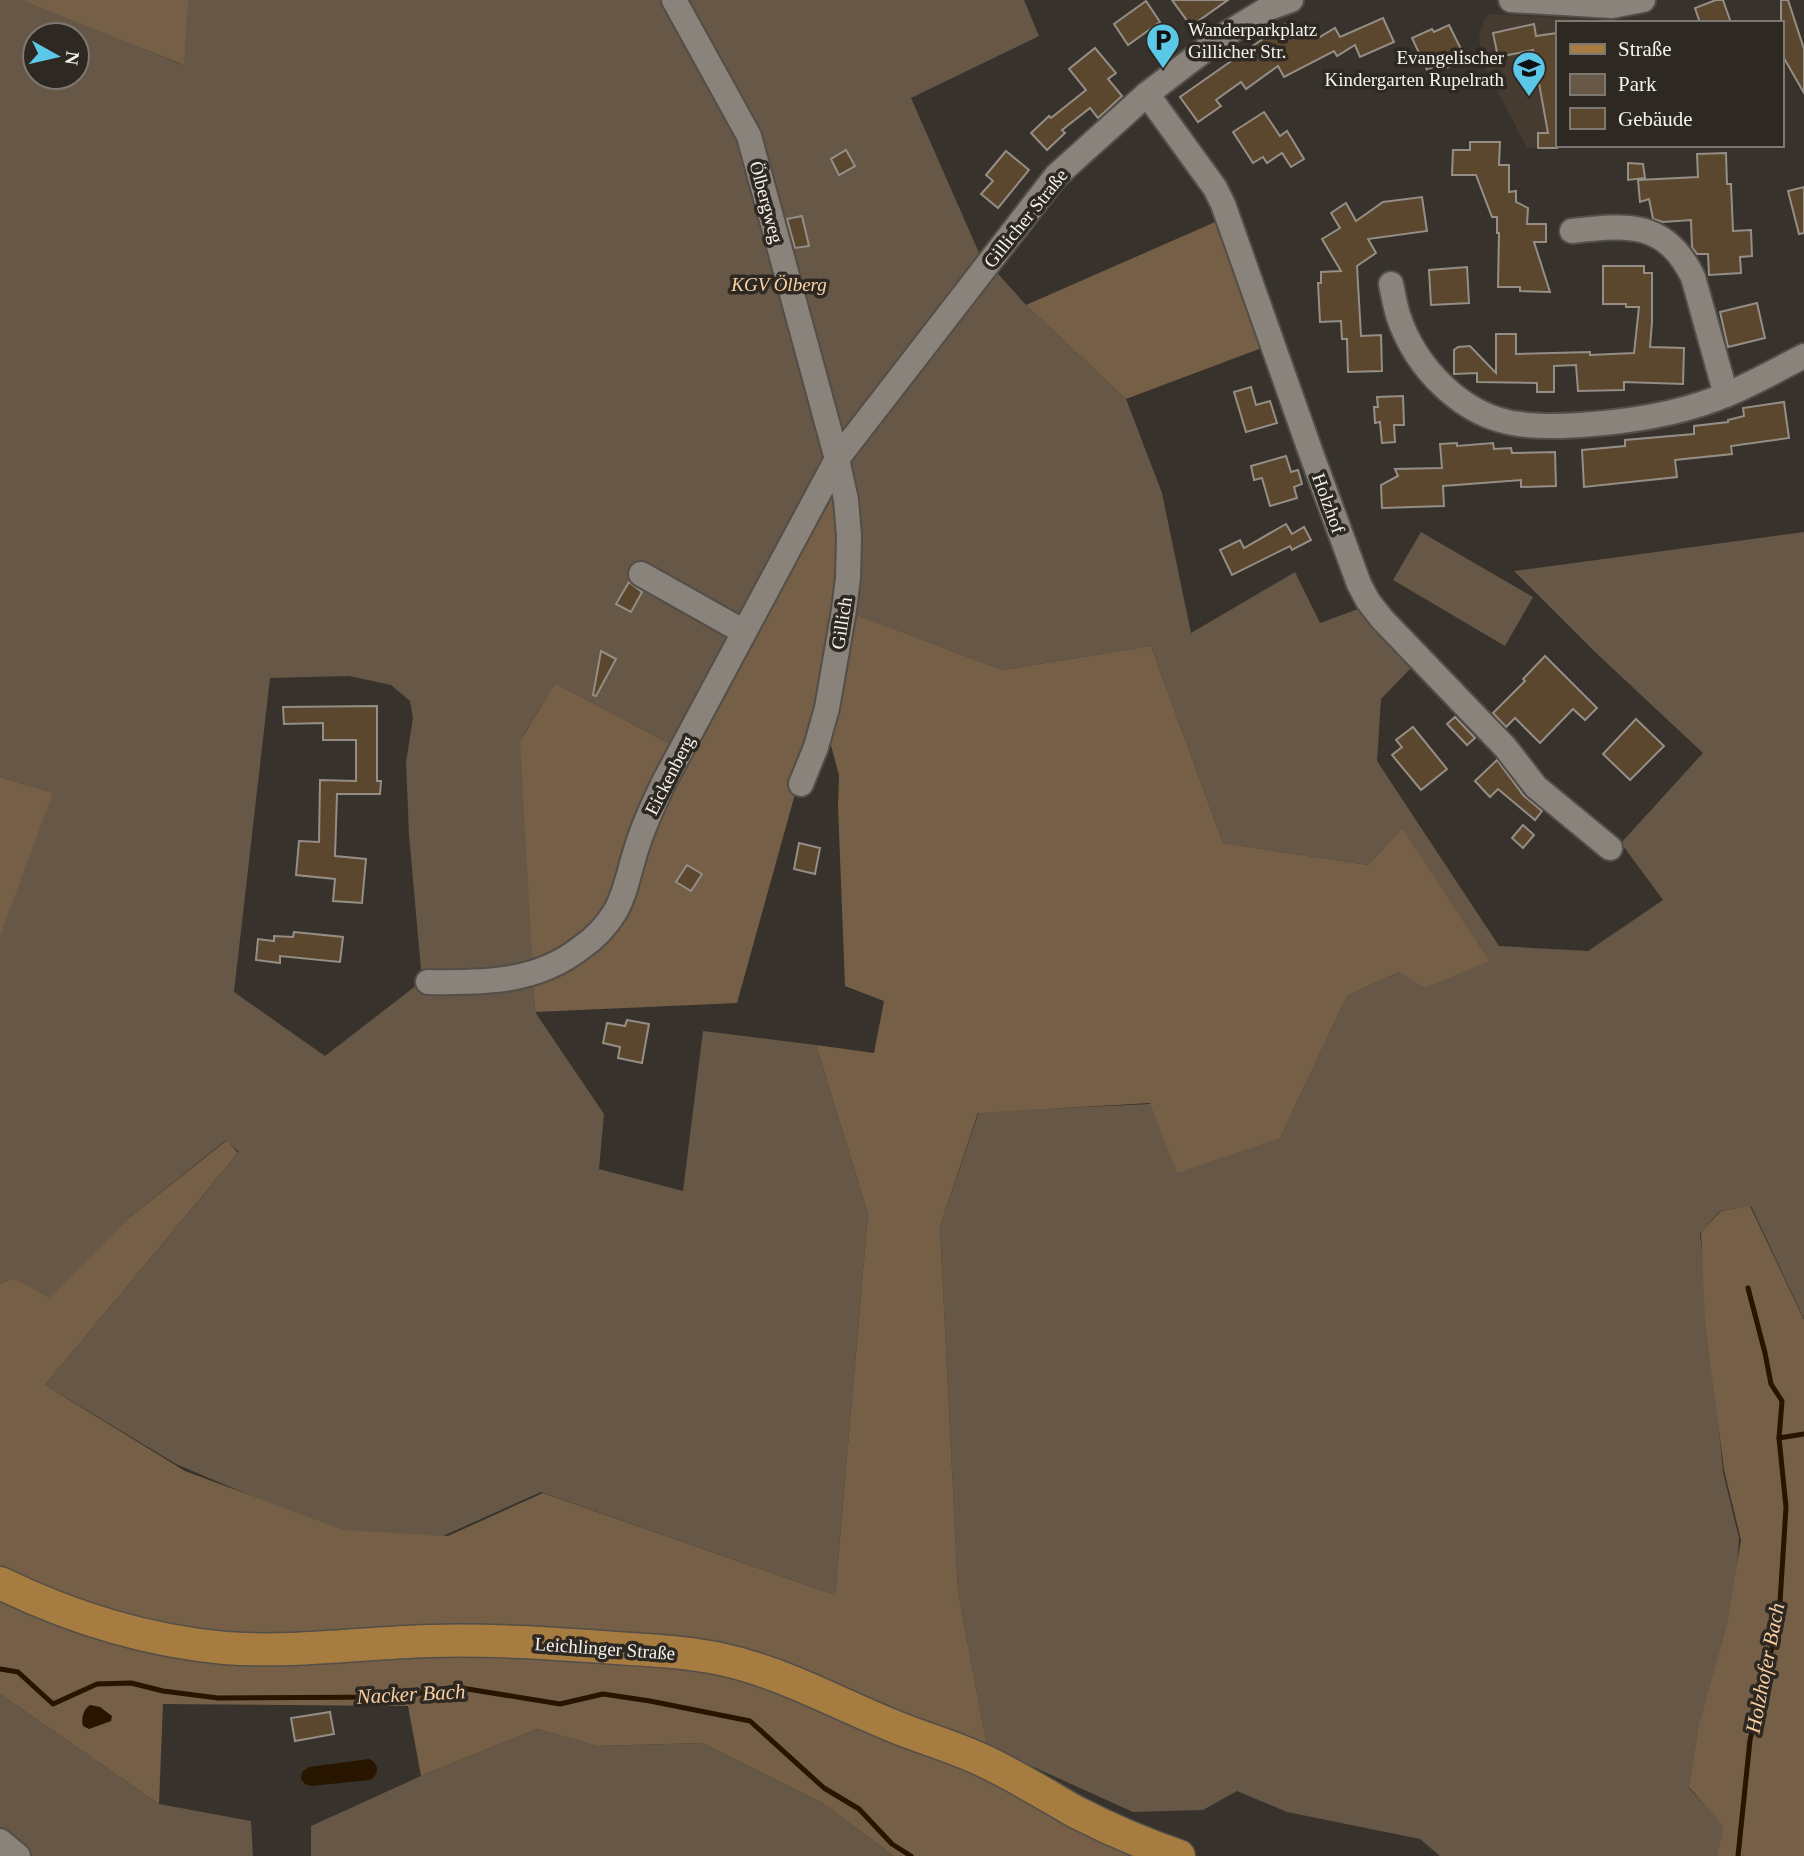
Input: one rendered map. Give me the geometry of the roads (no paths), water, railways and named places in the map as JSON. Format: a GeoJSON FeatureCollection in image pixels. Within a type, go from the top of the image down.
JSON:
{"type":"FeatureCollection","features":[{"type":"Feature","properties":{"kind":"main road","name":"Leichlinger Straße"},"geometry":{"type":"LineString","coordinates":[[0,1583],[44,1603],[127,1630],[223,1648],[254,1650],[480,1641],[572,1644],[671,1652],[727,1660],[802,1685],[887,1723],[986,1761],[1080,1814],[1179,1856]]}},
{"type":"Feature","properties":{"kind":"street","name":"Ölbergweg"},"geometry":{"type":"LineString","coordinates":[[674,0],[749,136],[837,459]]}},
{"type":"Feature","properties":{"kind":"street","name":"Gillicher Straße"},"geometry":{"type":"LineString","coordinates":[[837,459],[1056,176],[1147,94],[1223,36],[1269,8],[1291,0]]}},
{"type":"Feature","properties":{"kind":"street"},"geometry":{"type":"LineString","coordinates":[[1511,0],[1612,6],[1643,0]]}},
{"type":"Feature","properties":{"kind":"street","name":"Holzhof"},"geometry":{"type":"LineString","coordinates":[[1147,94],[1215,188],[1223,204],[1351,565],[1368,601],[1505,747],[1536,787],[1610,848]]}},
{"type":"Feature","properties":{"kind":"street"},"geometry":{"type":"LineString","coordinates":[[1572,231],[1627,227],[1664,240],[1675,250],[1686,263],[1696,285],[1726,395]]}},
{"type":"Feature","properties":{"kind":"street"},"geometry":{"type":"LineString","coordinates":[[1391,284],[1398,316],[1422,363],[1439,383],[1478,411],[1517,424],[1570,427],[1676,412],[1726,395],[1804,356]]}},
{"type":"Feature","properties":{"kind":"street","name":"Eickenberg"},"geometry":{"type":"LineString","coordinates":[[428,982],[473,983],[524,976],[557,964],[576,953],[615,913],[648,814],[664,780],[837,459]]}},
{"type":"Feature","properties":{"kind":"street","name":"Gillich"},"geometry":{"type":"LineString","coordinates":[[801,784],[816,747],[827,708],[847,589],[849,536],[846,500],[837,459]]}},
{"type":"Feature","properties":{"kind":"street"},"geometry":{"type":"LineString","coordinates":[[641,574],[744,632]]}},
{"type":"Feature","properties":{"kind":"street"},"geometry":{"type":"LineString","coordinates":[[0,1841],[18,1856]]}},
{"type":"Feature","properties":{"kind":"waterway","name":"Holzhofer Bach"},"geometry":{"type":"LineString","coordinates":[[1748,1288],[1771,1384],[1782,1401],[1779,1438]]}},
{"type":"Feature","properties":{"kind":"waterway","name":"Holzhofer Bach"},"geometry":{"type":"LineString","coordinates":[[1738,1856],[1750,1740],[1779,1618],[1786,1507],[1779,1438],[1804,1434]]}},
{"type":"Feature","properties":{"kind":"waterway","name":"Nacker Bach"},"geometry":{"type":"LineString","coordinates":[[0,1669],[18,1672],[53,1704],[97,1684],[131,1683],[163,1691],[218,1698],[396,1697],[455,1687],[560,1704],[603,1694],[750,1721],[824,1788],[859,1809],[892,1844],[911,1856]]}},
{"type":"Feature","properties":{"kind":"place","name":"Wanderparkplatz Gillicher Str."},"geometry":{"type":"Point","coordinates":[1163,70]}},
{"type":"Feature","properties":{"kind":"place","name":"Evangelischer Kindergarten Rupelrath"},"geometry":{"type":"Point","coordinates":[1529,98]}},
{"type":"Feature","properties":{"kind":"park label","name":"KGV Ölberg"},"geometry":{"type":"Point","coordinates":[779,284]}}]}
